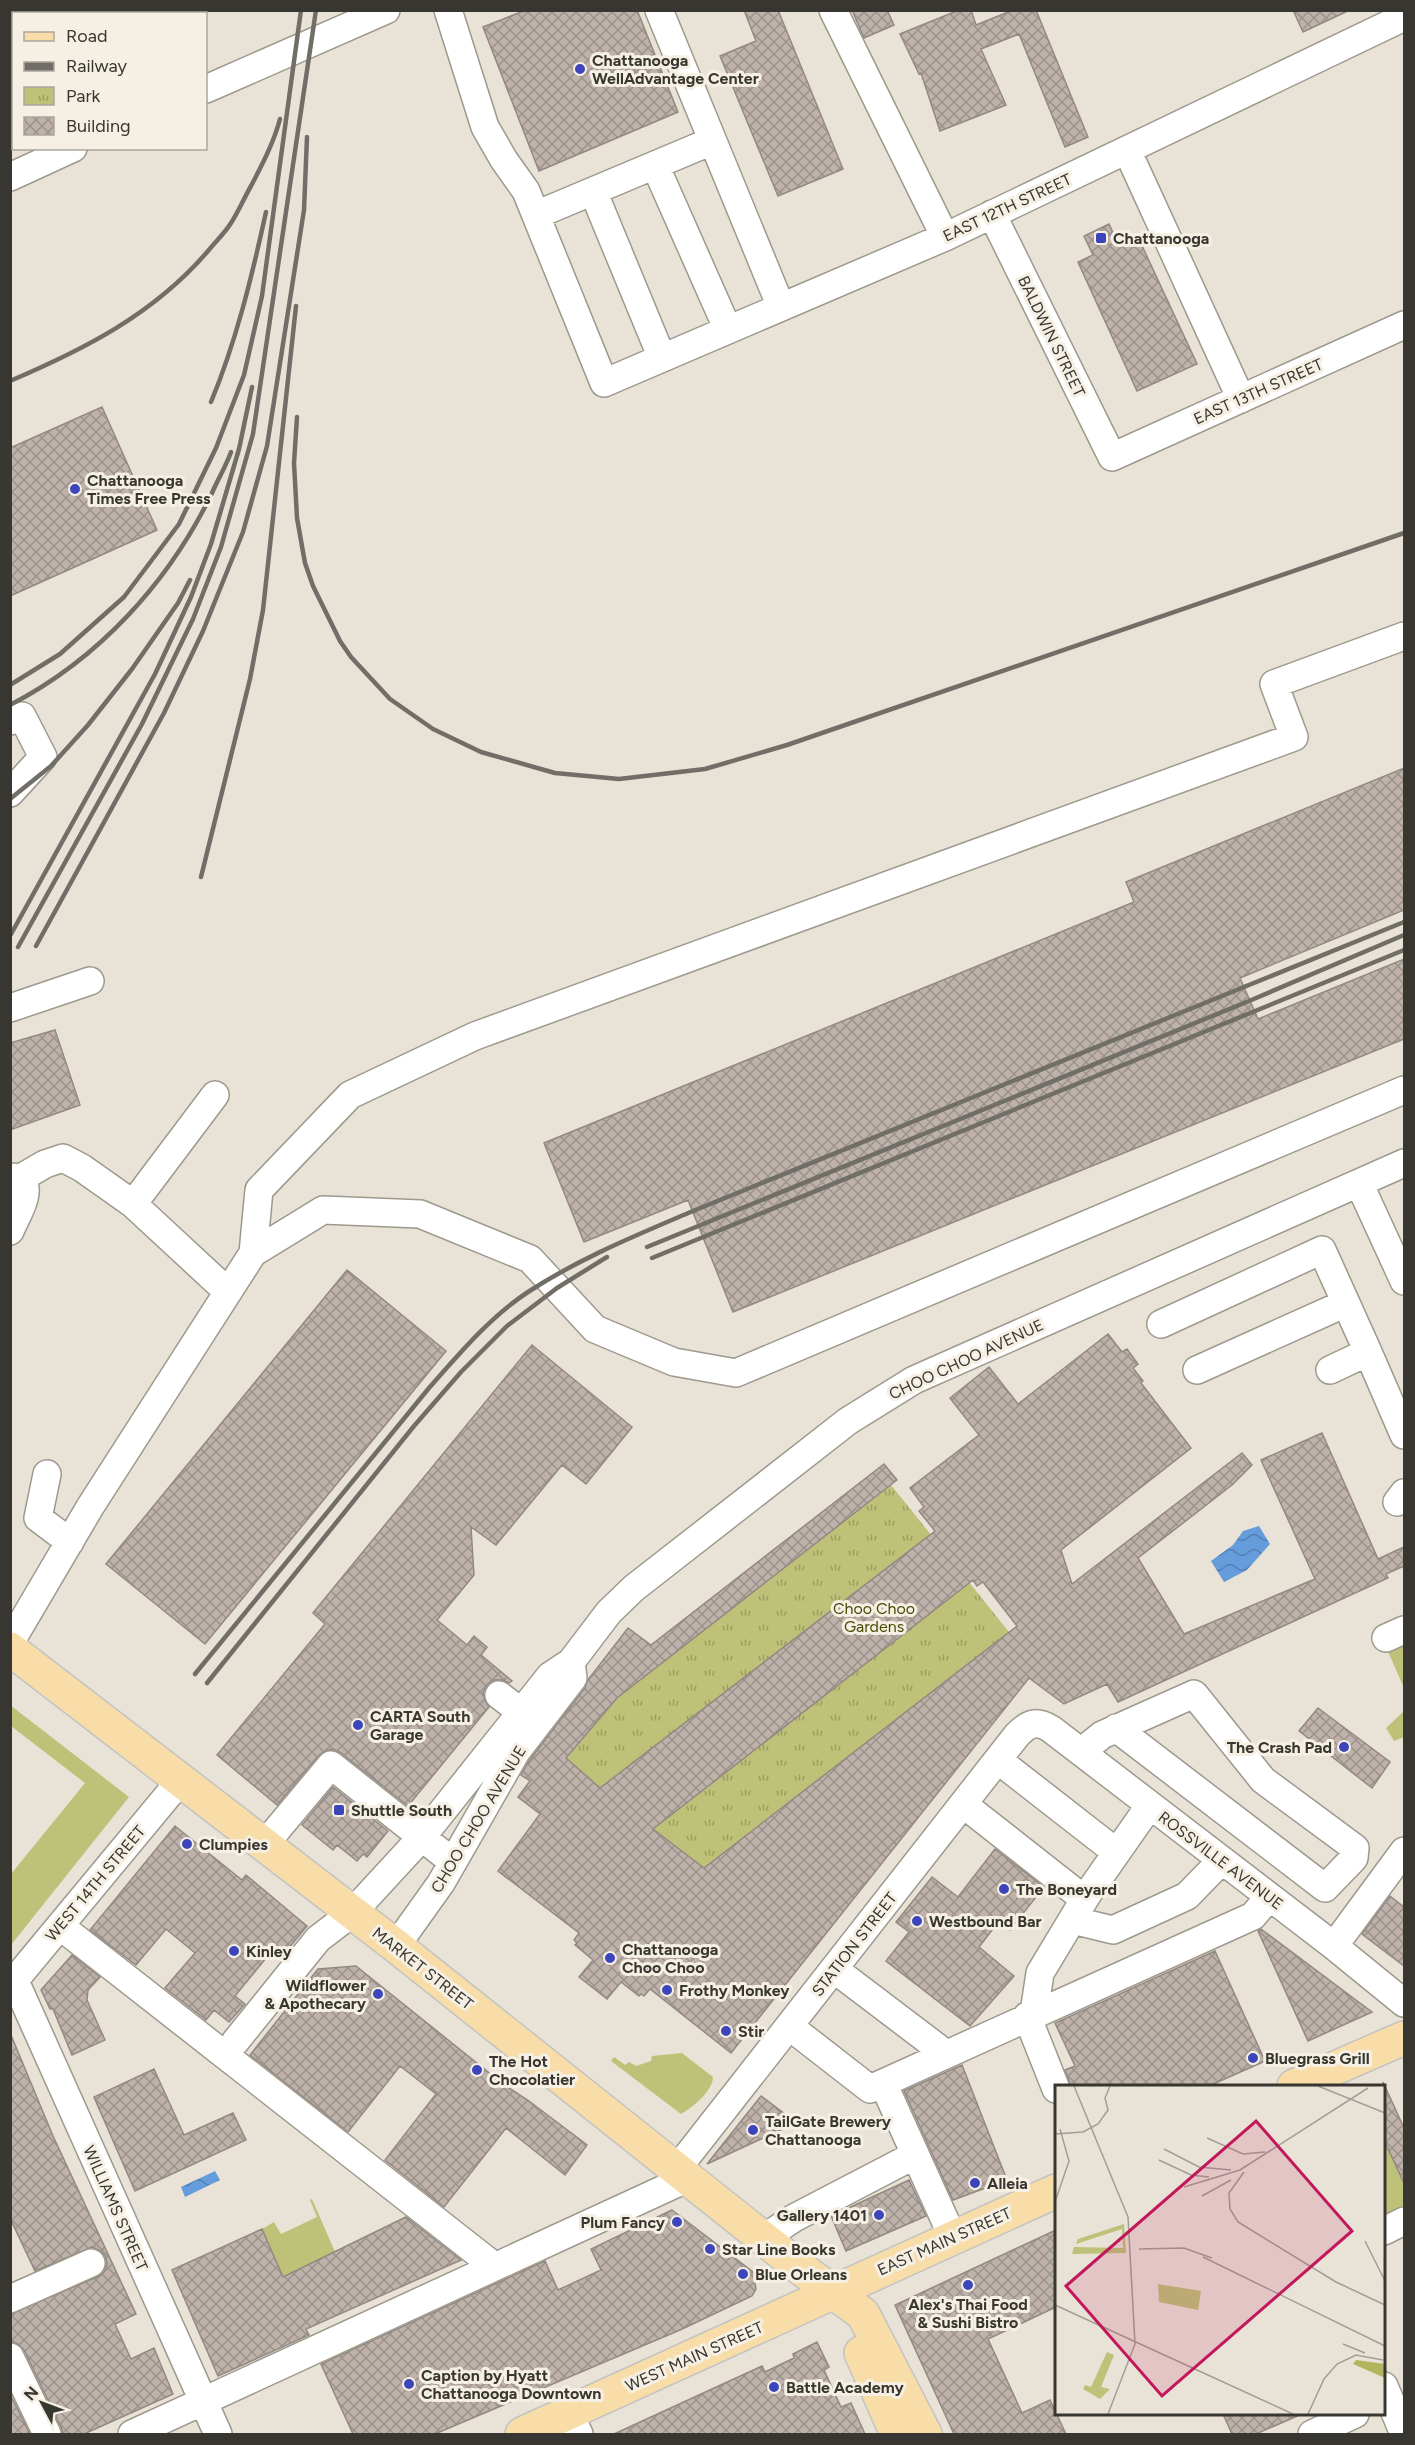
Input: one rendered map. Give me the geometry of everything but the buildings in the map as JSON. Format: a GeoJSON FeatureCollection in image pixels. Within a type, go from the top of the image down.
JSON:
{"type":"FeatureCollection","features":[{"type":"Feature","properties":{"kind":"main road","name":"MARKET STREET"},"geometry":{"type":"LineString","coordinates":[[10,1649],[396,1946],[832,2292],[863,2314],[926,2434]]}},
{"type":"Feature","properties":{"kind":"main road"},"geometry":{"type":"LineString","coordinates":[[1296,2085],[1404,2038]]}},
{"type":"Feature","properties":{"kind":"main road","name":"EAST MAIN STREET"},"geometry":{"type":"LineString","coordinates":[[832,2292],[1055,2191]]}},
{"type":"Feature","properties":{"kind":"main road"},"geometry":{"type":"LineString","coordinates":[[832,2292],[897,2434]]}},
{"type":"Feature","properties":{"kind":"main road","name":"WEST MAIN STREET"},"geometry":{"type":"LineString","coordinates":[[522,2434],[574,2424],[832,2292]]}},
{"type":"Feature","properties":{"kind":"street"},"geometry":{"type":"LineString","coordinates":[[207,89],[386,10]]}},
{"type":"Feature","properties":{"kind":"street"},"geometry":{"type":"LineString","coordinates":[[448,10],[485,127],[504,160],[526,191],[536,215],[712,141]]}},
{"type":"Feature","properties":{"kind":"street"},"geometry":{"type":"LineString","coordinates":[[659,10],[781,307]]}},
{"type":"Feature","properties":{"kind":"street"},"geometry":{"type":"LineString","coordinates":[[833,10],[945,237]]}},
{"type":"Feature","properties":{"kind":"street","name":"EAST 12TH STREET"},"geometry":{"type":"LineString","coordinates":[[536,215],[604,383],[945,237],[1404,17]]}},
{"type":"Feature","properties":{"kind":"street"},"geometry":{"type":"LineString","coordinates":[[10,177],[69,150]]}},
{"type":"Feature","properties":{"kind":"street"},"geometry":{"type":"LineString","coordinates":[[1127,150],[1241,399]]}},
{"type":"Feature","properties":{"kind":"street"},"geometry":{"type":"LineString","coordinates":[[655,165],[728,330]]}},
{"type":"Feature","properties":{"kind":"street"},"geometry":{"type":"LineString","coordinates":[[593,191],[662,358]]}},
{"type":"Feature","properties":{"kind":"street","name":"BALDWIN STREET"},"geometry":{"type":"LineString","coordinates":[[992,214],[1112,457]]}},
{"type":"Feature","properties":{"kind":"street","name":"EAST 13TH STREET"},"geometry":{"type":"LineString","coordinates":[[1112,457],[1404,326]]}},
{"type":"Feature","properties":{"kind":"street"},"geometry":{"type":"LineString","coordinates":[[253,1253],[259,1190],[350,1095],[475,1036],[1294,737],[1274,684],[1404,636]]}},
{"type":"Feature","properties":{"kind":"street"},"geometry":{"type":"LineString","coordinates":[[10,721],[22,716],[43,757],[10,793]]}},
{"type":"Feature","properties":{"kind":"street"},"geometry":{"type":"LineString","coordinates":[[10,1008],[90,981]]}},
{"type":"Feature","properties":{"kind":"street"},"geometry":{"type":"LineString","coordinates":[[10,1643],[70,1542],[253,1253],[323,1210],[420,1214],[531,1259],[595,1329],[674,1362],[736,1373],[1404,1090]]}},
{"type":"Feature","properties":{"kind":"street"},"geometry":{"type":"LineString","coordinates":[[133,1204],[216,1095]]}},
{"type":"Feature","properties":{"kind":"street"},"geometry":{"type":"LineString","coordinates":[[16,1178],[63,1158],[82,1168],[133,1204],[228,1292]]}},
{"type":"Feature","properties":{"kind":"street","name":"CHOO CHOO AVENUE"},"geometry":{"type":"LineString","coordinates":[[236,2042],[318,1939],[352,1913],[529,1718],[573,1678],[571,1662],[611,1611],[634,1588],[848,1420],[914,1380],[1404,1163]]}},
{"type":"Feature","properties":{"kind":"street"},"geometry":{"type":"LineString","coordinates":[[10,1231],[26,1191],[25,1183],[16,1178]]}},
{"type":"Feature","properties":{"kind":"street"},"geometry":{"type":"LineString","coordinates":[[1359,1183],[1404,1281]]}},
{"type":"Feature","properties":{"kind":"street"},"geometry":{"type":"LineString","coordinates":[[1161,1324],[1322,1250],[1404,1435]]}},
{"type":"Feature","properties":{"kind":"street"},"geometry":{"type":"LineString","coordinates":[[1197,1370],[1346,1303]]}},
{"type":"Feature","properties":{"kind":"street"},"geometry":{"type":"LineString","coordinates":[[1330,1370],[1368,1352]]}},
{"type":"Feature","properties":{"kind":"street"},"geometry":{"type":"LineString","coordinates":[[48,1474],[39,1518],[70,1542]]}},
{"type":"Feature","properties":{"kind":"street"},"geometry":{"type":"LineString","coordinates":[[500,1695],[529,1718]]}},
{"type":"Feature","properties":{"kind":"street"},"geometry":{"type":"LineString","coordinates":[[1081,1752],[1102,1735],[1116,1728],[1194,1695],[1263,1780],[1355,1848],[1354,1858],[1325,1888],[1116,1728]]}},
{"type":"Feature","properties":{"kind":"street","name":"CHOO CHOO AVENUE"},"geometry":{"type":"LineString","coordinates":[[396,1946],[453,1862],[508,1764],[529,1718]]}},
{"type":"Feature","properties":{"kind":"street","name":"ROSSVILLE AVENUE"},"geometry":{"type":"LineString","coordinates":[[1034,1722],[1051,1729],[1334,1946],[1404,2003]]}},
{"type":"Feature","properties":{"kind":"street","name":"STATION STREET"},"geometry":{"type":"LineString","coordinates":[[682,2173],[789,2026],[1017,1735],[1034,1722]]}},
{"type":"Feature","properties":{"kind":"street"},"geometry":{"type":"LineString","coordinates":[[998,1760],[1116,1852]]}},
{"type":"Feature","properties":{"kind":"street"},"geometry":{"type":"LineString","coordinates":[[264,1845],[331,1765],[453,1862]]}},
{"type":"Feature","properties":{"kind":"street","name":"WEST 14TH STREET"},"geometry":{"type":"LineString","coordinates":[[13,1983],[180,1781]]}},
{"type":"Feature","properties":{"kind":"street"},"geometry":{"type":"LineString","coordinates":[[963,1804],[1078,1910],[1113,1930],[1187,1896],[1222,1860]]}},
{"type":"Feature","properties":{"kind":"street"},"geometry":{"type":"LineString","coordinates":[[1055,2086],[1031,2015],[1040,1973],[1078,1910],[1150,1805]]}},
{"type":"Feature","properties":{"kind":"street"},"geometry":{"type":"LineString","coordinates":[[1334,1946],[1404,1851]]}},
{"type":"Feature","properties":{"kind":"street"},"geometry":{"type":"LineString","coordinates":[[789,2026],[870,2089],[1253,1916],[1269,1897]]}},
{"type":"Feature","properties":{"kind":"street"},"geometry":{"type":"LineString","coordinates":[[60,1926],[494,2266]]}},
{"type":"Feature","properties":{"kind":"street"},"geometry":{"type":"LineString","coordinates":[[834,1969],[946,2054]]}},
{"type":"Feature","properties":{"kind":"street","name":"WILLIAMS STREET"},"geometry":{"type":"LineString","coordinates":[[13,1983],[218,2434]]}},
{"type":"Feature","properties":{"kind":"street"},"geometry":{"type":"LineString","coordinates":[[883,2083],[953,2238]]}},
{"type":"Feature","properties":{"kind":"street"},"geometry":{"type":"LineString","coordinates":[[764,2238],[794,2218],[915,2155]]}},
{"type":"Feature","properties":{"kind":"street"},"geometry":{"type":"LineString","coordinates":[[132,2434],[494,2266],[682,2173]]}},
{"type":"Feature","properties":{"kind":"street"},"geometry":{"type":"LineString","coordinates":[[1385,2230],[1404,2221]]}},
{"type":"Feature","properties":{"kind":"street"},"geometry":{"type":"LineString","coordinates":[[10,2299],[91,2263]]}},
{"type":"Feature","properties":{"kind":"street"},"geometry":{"type":"LineString","coordinates":[[10,2357],[46,2434]]}},
{"type":"Feature","properties":{"kind":"street"},"geometry":{"type":"LineString","coordinates":[[1385,2394],[1404,2434]]}},
{"type":"Feature","properties":{"kind":"street"},"geometry":{"type":"LineString","coordinates":[[1312,2434],[1352,2415]]}},
{"type":"Feature","properties":{"kind":"green space","name":"Choo Choo Gardens"},"geometry":{"type":"Polygon","coordinates":[[[891,1485],[1009,1632],[704,1868],[566,1759],[617,1698],[891,1485]]]}},
{"type":"Feature","properties":{"kind":"green space"},"geometry":{"type":"Polygon","coordinates":[[[1404,1639],[1404,1688],[1386,1647],[1404,1639]]]}},
{"type":"Feature","properties":{"kind":"green space"},"geometry":{"type":"Polygon","coordinates":[[[10,1705],[129,1797],[11,1945],[11,1874],[85,1783],[11,1726],[10,1705]]]}},
{"type":"Feature","properties":{"kind":"green space"},"geometry":{"type":"Polygon","coordinates":[[[1404,1711],[1404,1737],[1394,1741],[1386,1728],[1404,1711]]]}},
{"type":"Feature","properties":{"kind":"green space"},"geometry":{"type":"Polygon","coordinates":[[[682,2053],[713,2077],[706,2093],[681,2114],[611,2061],[614,2057],[625,2065],[629,2062],[636,2066],[651,2061],[652,2056],[682,2053]]]}},
{"type":"Feature","properties":{"kind":"green space"},"geometry":{"type":"Polygon","coordinates":[[[1385,2140],[1404,2183],[1404,2212],[1385,2222],[1385,2140]]]}},
{"type":"Feature","properties":{"kind":"green space"},"geometry":{"type":"Polygon","coordinates":[[[312,2199],[335,2252],[283,2277],[262,2229],[274,2222],[281,2234],[317,2217],[310,2200],[312,2199]]]}},
{"type":"Feature","properties":{"kind":"water"},"geometry":{"type":"Polygon","coordinates":[[[1259,1526],[1270,1544],[1247,1570],[1224,1582],[1211,1561],[1233,1545],[1243,1531],[1259,1526]]]}},
{"type":"Feature","properties":{"kind":"water"},"geometry":{"type":"Polygon","coordinates":[[[215,2171],[220,2180],[185,2197],[181,2187],[215,2171]]]}},
{"type":"Feature","properties":{"kind":"railway"},"geometry":{"type":"LineString","coordinates":[[10,685],[60,654],[124,597],[179,524],[216,448],[244,375],[262,296],[301,10]]}},
{"type":"Feature","properties":{"kind":"railway"},"geometry":{"type":"LineString","coordinates":[[18,947],[142,724],[193,619],[221,547],[253,434],[316,10]]}},
{"type":"Feature","properties":{"kind":"railway"},"geometry":{"type":"LineString","coordinates":[[10,381],[65,356],[117,328],[165,293],[187,273],[229,227],[267,153],[280,119]]}},
{"type":"Feature","properties":{"kind":"railway"},"geometry":{"type":"LineString","coordinates":[[36,946],[164,713],[203,631],[243,532],[267,446],[304,210],[307,137]]}},
{"type":"Feature","properties":{"kind":"railway"},"geometry":{"type":"LineString","coordinates":[[211,402],[243,308],[266,212]]}},
{"type":"Feature","properties":{"kind":"railway"},"geometry":{"type":"LineString","coordinates":[[201,877],[250,679],[263,610],[296,306]]}},
{"type":"Feature","properties":{"kind":"railway"},"geometry":{"type":"LineString","coordinates":[[10,936],[155,674],[191,597],[211,544],[239,449],[252,387]]}},
{"type":"Feature","properties":{"kind":"railway"},"geometry":{"type":"LineString","coordinates":[[297,417],[294,463],[297,518],[305,563],[313,586],[340,641],[351,657],[390,699],[433,729],[481,752],[555,773],[619,779],[705,769],[787,745],[1404,533]]}},
{"type":"Feature","properties":{"kind":"railway"},"geometry":{"type":"LineString","coordinates":[[10,705],[73,665],[102,641],[153,587],[195,526],[231,452]]}},
{"type":"Feature","properties":{"kind":"railway"},"geometry":{"type":"LineString","coordinates":[[10,799],[51,766],[88,725],[132,669],[178,603],[190,580]]}},
{"type":"Feature","properties":{"kind":"railway"},"geometry":{"type":"LineString","coordinates":[[195,1674],[429,1388],[488,1324],[528,1292],[588,1258],[693,1211],[1404,922]]}},
{"type":"Feature","properties":{"kind":"railway"},"geometry":{"type":"LineString","coordinates":[[647,1247],[1249,1001],[1404,935]]}},
{"type":"Feature","properties":{"kind":"railway"},"geometry":{"type":"LineString","coordinates":[[652,1258],[1404,950]]}},
{"type":"Feature","properties":{"kind":"railway"},"geometry":{"type":"LineString","coordinates":[[207,1683],[414,1426],[461,1372],[507,1326],[557,1288],[607,1257]]}},
{"type":"Feature","properties":{"kind":"place","name":"Chattanooga WellAdvantage Center"},"geometry":{"type":"Point","coordinates":[580,69]}},
{"type":"Feature","properties":{"kind":"place","name":"Chattanooga"},"geometry":{"type":"Point","coordinates":[1101,238]}},
{"type":"Feature","properties":{"kind":"place","name":"Chattanooga Times Free Press"},"geometry":{"type":"Point","coordinates":[75,489]}},
{"type":"Feature","properties":{"kind":"place","name":"CARTA South Garage"},"geometry":{"type":"Point","coordinates":[358,1725]}},
{"type":"Feature","properties":{"kind":"place","name":"The Crash Pad"},"geometry":{"type":"Point","coordinates":[1344,1747]}},
{"type":"Feature","properties":{"kind":"place","name":"Shuttle South"},"geometry":{"type":"Point","coordinates":[339,1810]}},
{"type":"Feature","properties":{"kind":"place","name":"Clumpies"},"geometry":{"type":"Point","coordinates":[187,1844]}},
{"type":"Feature","properties":{"kind":"place","name":"The Boneyard"},"geometry":{"type":"Point","coordinates":[1004,1889]}},
{"type":"Feature","properties":{"kind":"place","name":"Westbound Bar"},"geometry":{"type":"Point","coordinates":[917,1921]}},
{"type":"Feature","properties":{"kind":"place","name":"Kinley"},"geometry":{"type":"Point","coordinates":[234,1951]}},
{"type":"Feature","properties":{"kind":"place","name":"Chattanooga Choo Choo"},"geometry":{"type":"Point","coordinates":[610,1958]}},
{"type":"Feature","properties":{"kind":"place","name":"Frothy Monkey"},"geometry":{"type":"Point","coordinates":[667,1990]}},
{"type":"Feature","properties":{"kind":"place","name":"Wildflower & Apothecary"},"geometry":{"type":"Point","coordinates":[378,1994]}},
{"type":"Feature","properties":{"kind":"place","name":"Stir"},"geometry":{"type":"Point","coordinates":[726,2031]}},
{"type":"Feature","properties":{"kind":"place","name":"Bluegrass Grill"},"geometry":{"type":"Point","coordinates":[1253,2058]}},
{"type":"Feature","properties":{"kind":"place","name":"The Hot Chocolatier"},"geometry":{"type":"Point","coordinates":[477,2070]}},
{"type":"Feature","properties":{"kind":"place","name":"TailGate Brewery Chattanooga"},"geometry":{"type":"Point","coordinates":[753,2130]}},
{"type":"Feature","properties":{"kind":"place","name":"Alleia"},"geometry":{"type":"Point","coordinates":[975,2183]}},
{"type":"Feature","properties":{"kind":"place","name":"Gallery 1401"},"geometry":{"type":"Point","coordinates":[879,2215]}},
{"type":"Feature","properties":{"kind":"place","name":"Plum Fancy"},"geometry":{"type":"Point","coordinates":[677,2222]}},
{"type":"Feature","properties":{"kind":"place","name":"Star Line Books"},"geometry":{"type":"Point","coordinates":[710,2249]}},
{"type":"Feature","properties":{"kind":"place","name":"Blue Orleans"},"geometry":{"type":"Point","coordinates":[743,2274]}},
{"type":"Feature","properties":{"kind":"place","name":"Alex's Thai Food & Sushi Bistro"},"geometry":{"type":"Point","coordinates":[968,2285]}},
{"type":"Feature","properties":{"kind":"place","name":"Caption by Hyatt Chattanooga Downtown"},"geometry":{"type":"Point","coordinates":[409,2384]}},
{"type":"Feature","properties":{"kind":"place","name":"Battle Academy"},"geometry":{"type":"Point","coordinates":[774,2387]}}]}
